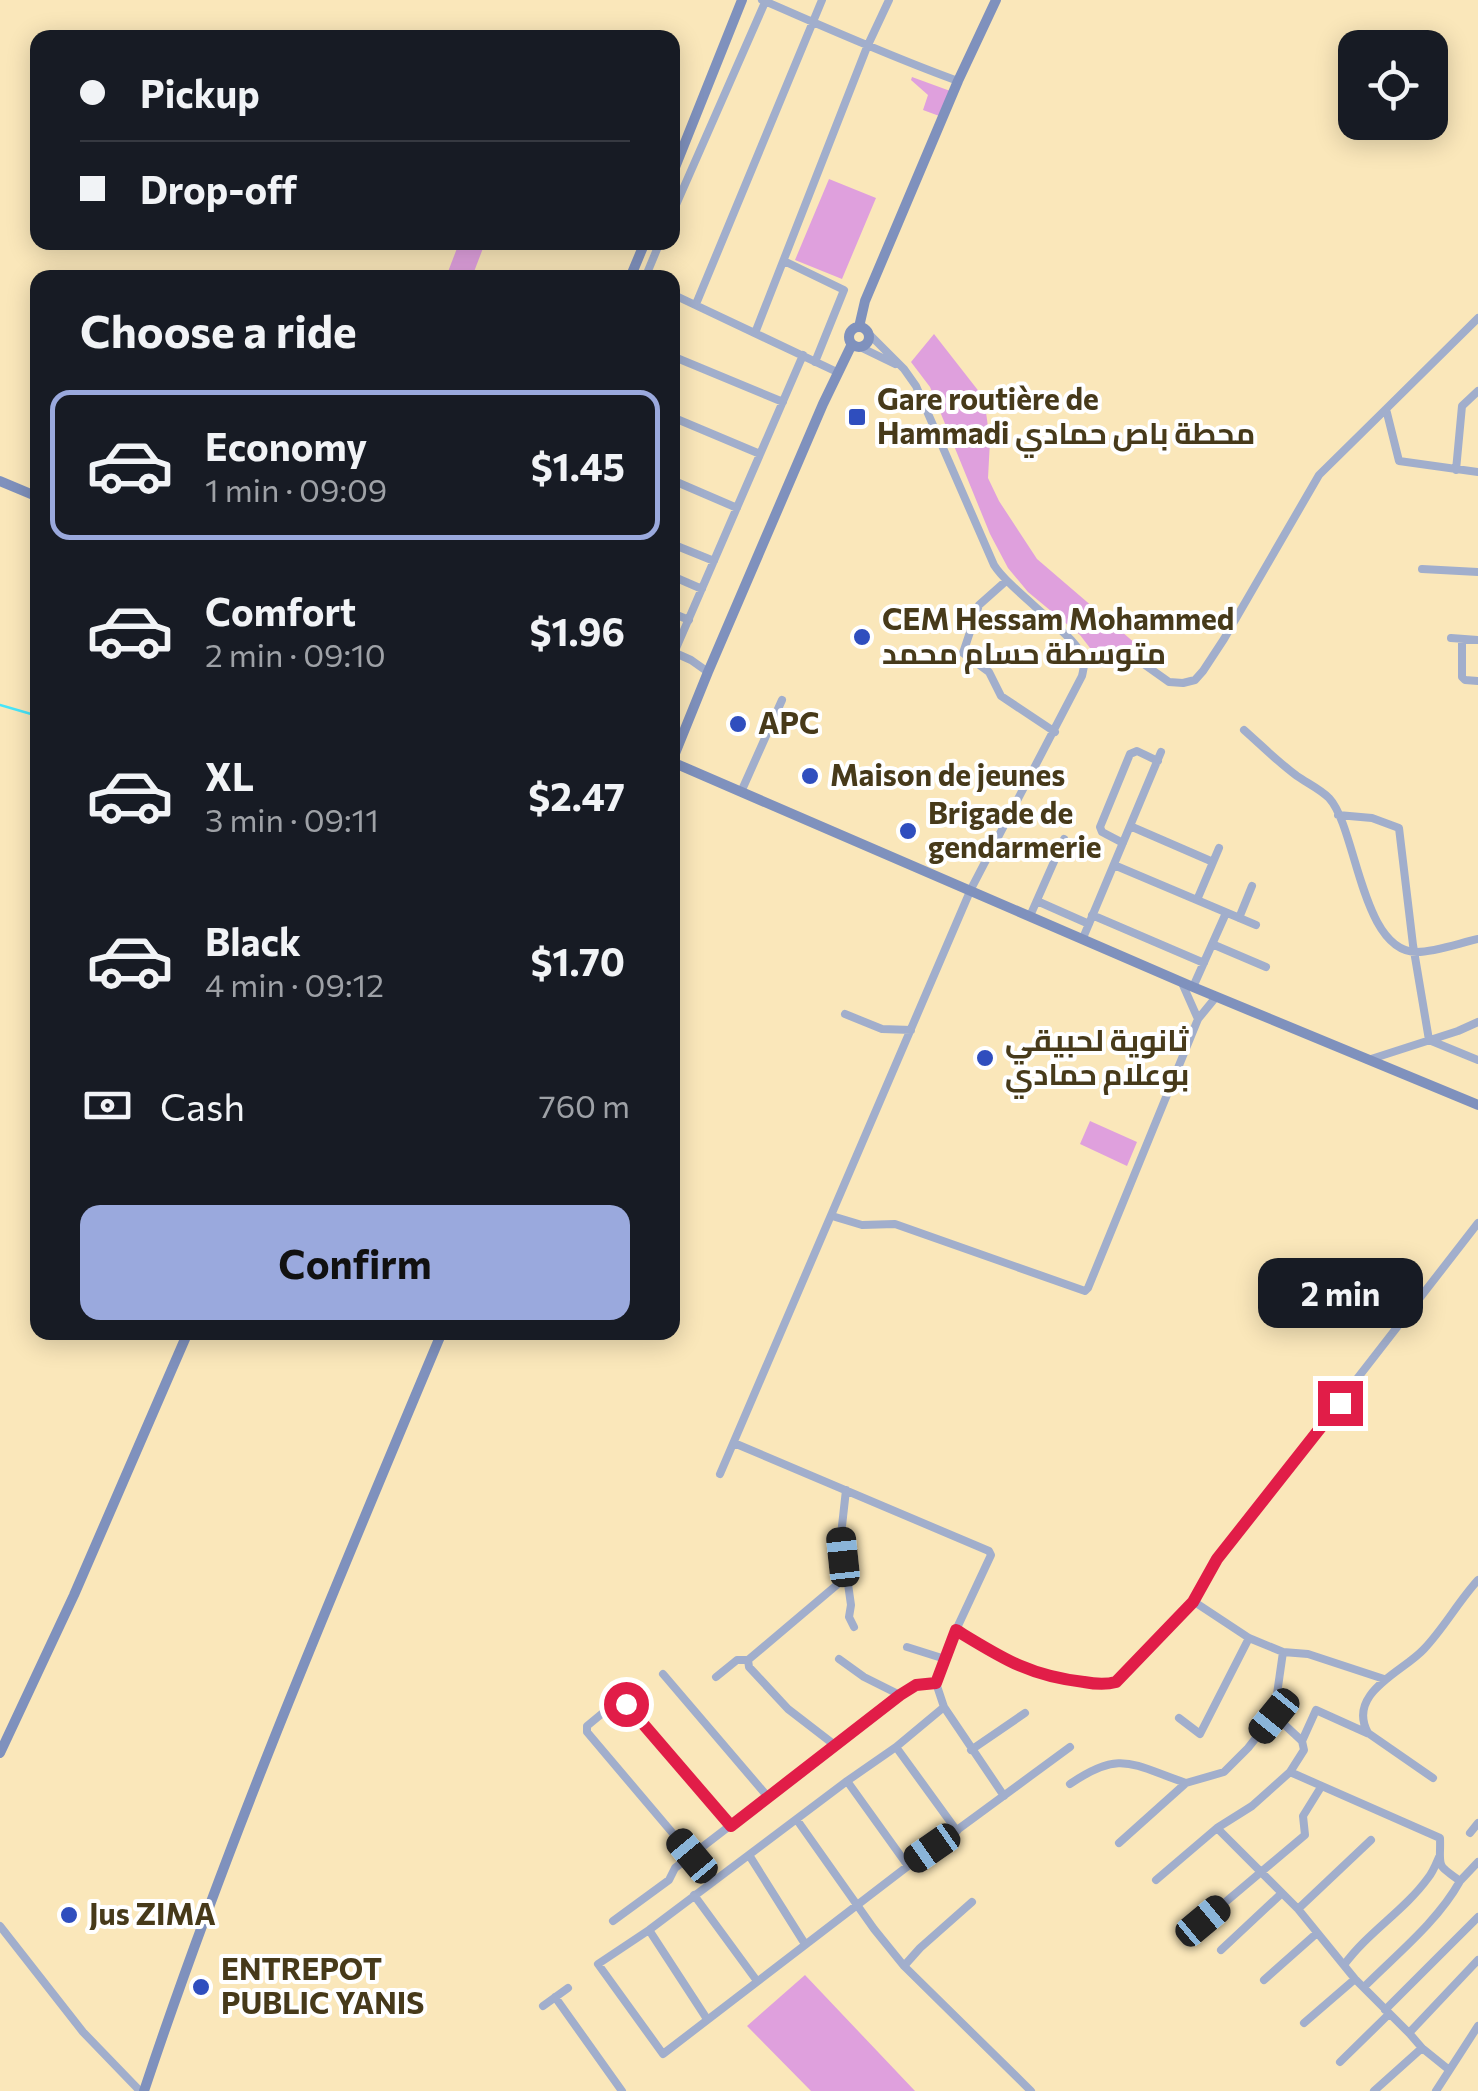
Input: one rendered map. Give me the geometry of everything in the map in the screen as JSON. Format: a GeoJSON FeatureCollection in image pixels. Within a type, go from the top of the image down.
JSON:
{"type":"FeatureCollection","features":[{"type":"Feature","properties":{"kind":"main road"},"geometry":{"type":"LineString","coordinates":[[680,155],[742,0]]}},
{"type":"Feature","properties":{"kind":"main road"},"geometry":{"type":"LineString","coordinates":[[680,741],[837,372],[856,345],[868,342],[864,330],[865,301],[996,0]]}},
{"type":"Feature","properties":{"kind":"main road"},"geometry":{"type":"LineString","coordinates":[[856,345],[850,333],[864,330]]}},
{"type":"Feature","properties":{"kind":"main road"},"geometry":{"type":"LineString","coordinates":[[0,481],[30,494]]}},
{"type":"Feature","properties":{"kind":"main road"},"geometry":{"type":"LineString","coordinates":[[680,765],[1187,985],[1478,1105]]}},
{"type":"Feature","properties":{"kind":"main road"},"geometry":{"type":"LineString","coordinates":[[0,1753],[185,1340]]}},
{"type":"Feature","properties":{"kind":"main road"},"geometry":{"type":"LineString","coordinates":[[142,2091],[240,1820],[439,1340]]}},
{"type":"Feature","properties":{"kind":"street"},"geometry":{"type":"LineString","coordinates":[[680,195],[764,0],[868,47],[958,81]]}},
{"type":"Feature","properties":{"kind":"street"},"geometry":{"type":"LineString","coordinates":[[696,304],[822,0]]}},
{"type":"Feature","properties":{"kind":"street"},"geometry":{"type":"LineString","coordinates":[[755,332],[889,0]]}},
{"type":"Feature","properties":{"kind":"street"},"geometry":{"type":"LineString","coordinates":[[784,261],[844,290],[815,362]]}},
{"type":"Feature","properties":{"kind":"street"},"geometry":{"type":"LineString","coordinates":[[680,297],[837,372]]}},
{"type":"Feature","properties":{"kind":"street"},"geometry":{"type":"LineString","coordinates":[[1084,659],[1138,660],[1170,682],[1194,680],[1224,640],[1319,475],[1478,318]]}},
{"type":"Feature","properties":{"kind":"street"},"geometry":{"type":"LineString","coordinates":[[720,1474],[971,890],[1082,676],[1084,659],[1075,643],[1006,581],[990,558],[916,386],[864,330]]}},
{"type":"Feature","properties":{"kind":"street"},"geometry":{"type":"LineString","coordinates":[[856,345],[904,369]]}},
{"type":"Feature","properties":{"kind":"street"},"geometry":{"type":"LineString","coordinates":[[680,639],[804,355]]}},
{"type":"Feature","properties":{"kind":"street"},"geometry":{"type":"LineString","coordinates":[[680,359],[783,402]]}},
{"type":"Feature","properties":{"kind":"street"},"geometry":{"type":"LineString","coordinates":[[1456,470],[1462,406],[1478,391]]}},
{"type":"Feature","properties":{"kind":"street"},"geometry":{"type":"LineString","coordinates":[[1386,409],[1399,461],[1478,472]]}},
{"type":"Feature","properties":{"kind":"street"},"geometry":{"type":"LineString","coordinates":[[680,420],[760,454]]}},
{"type":"Feature","properties":{"kind":"street"},"geometry":{"type":"LineString","coordinates":[[680,483],[737,508]]}},
{"type":"Feature","properties":{"kind":"street"},"geometry":{"type":"LineString","coordinates":[[680,547],[714,561]]}},
{"type":"Feature","properties":{"kind":"street"},"geometry":{"type":"LineString","coordinates":[[1422,569],[1478,572]]}},
{"type":"Feature","properties":{"kind":"street"},"geometry":{"type":"LineString","coordinates":[[680,579],[702,589]]}},
{"type":"Feature","properties":{"kind":"street"},"geometry":{"type":"LineString","coordinates":[[1006,581],[979,604],[964,654],[989,672],[1001,696],[1055,732]]}},
{"type":"Feature","properties":{"kind":"street"},"geometry":{"type":"LineString","coordinates":[[680,616],[689,620]]}},
{"type":"Feature","properties":{"kind":"street"},"geometry":{"type":"LineString","coordinates":[[1451,638],[1478,640]]}},
{"type":"Feature","properties":{"kind":"street"},"geometry":{"type":"LineString","coordinates":[[1462,639],[1462,677],[1478,681]]}},
{"type":"Feature","properties":{"kind":"street"},"geometry":{"type":"LineString","coordinates":[[680,656],[708,672]]}},
{"type":"Feature","properties":{"kind":"street"},"geometry":{"type":"LineString","coordinates":[[741,792],[782,700]]}},
{"type":"Feature","properties":{"kind":"street"},"geometry":{"type":"LineString","coordinates":[[1244,730],[1330,799],[1368,903],[1394,943],[1415,952],[1478,939]]}},
{"type":"Feature","properties":{"kind":"street"},"geometry":{"type":"LineString","coordinates":[[1082,938],[1159,756],[1131,753],[1100,830],[1092,838]]}},
{"type":"Feature","properties":{"kind":"street"},"geometry":{"type":"LineString","coordinates":[[1338,816],[1372,818],[1400,828],[1428,1040]]}},
{"type":"Feature","properties":{"kind":"street"},"geometry":{"type":"LineString","coordinates":[[1130,826],[1213,862]]}},
{"type":"Feature","properties":{"kind":"street"},"geometry":{"type":"LineString","coordinates":[[1100,830],[1123,843]]}},
{"type":"Feature","properties":{"kind":"street"},"geometry":{"type":"LineString","coordinates":[[1030,916],[1064,839]]}},
{"type":"Feature","properties":{"kind":"street"},"geometry":{"type":"LineString","coordinates":[[1197,900],[1219,848]]}},
{"type":"Feature","properties":{"kind":"street"},"geometry":{"type":"LineString","coordinates":[[1114,865],[1256,925]]}},
{"type":"Feature","properties":{"kind":"street"},"geometry":{"type":"LineString","coordinates":[[1239,918],[1252,886]]}},
{"type":"Feature","properties":{"kind":"street"},"geometry":{"type":"LineString","coordinates":[[1037,900],[1204,962]]}},
{"type":"Feature","properties":{"kind":"street"},"geometry":{"type":"LineString","coordinates":[[1198,1019],[1187,985],[1204,962],[1226,912]]}},
{"type":"Feature","properties":{"kind":"street"},"geometry":{"type":"LineString","coordinates":[[1212,944],[1266,967]]}},
{"type":"Feature","properties":{"kind":"street"},"geometry":{"type":"LineString","coordinates":[[832,1216],[862,1225],[895,1224],[1084,1291],[1198,1019],[1216,997]]}},
{"type":"Feature","properties":{"kind":"street"},"geometry":{"type":"LineString","coordinates":[[845,1014],[882,1028],[911,1030]]}},
{"type":"Feature","properties":{"kind":"street"},"geometry":{"type":"LineString","coordinates":[[1368,1060],[1478,1022]]}},
{"type":"Feature","properties":{"kind":"street"},"geometry":{"type":"LineString","coordinates":[[1428,1040],[1478,1060]]}},
{"type":"Feature","properties":{"kind":"street"},"geometry":{"type":"LineString","coordinates":[[956,1630],[1019,1667],[1058,1680],[1116,1682],[1193,1602],[1217,1559],[1478,1224]]}},
{"type":"Feature","properties":{"kind":"street"},"geometry":{"type":"LineString","coordinates":[[734,1443],[990,1551],[936,1683],[944,1707],[1004,1796]]}},
{"type":"Feature","properties":{"kind":"street"},"geometry":{"type":"LineString","coordinates":[[846,1490],[841,1536],[851,1605],[849,1617],[854,1627]]}},
{"type":"Feature","properties":{"kind":"street"},"geometry":{"type":"LineString","coordinates":[[748,1664],[846,1578]]}},
{"type":"Feature","properties":{"kind":"street"},"geometry":{"type":"LineString","coordinates":[[1368,1733],[1363,1710],[1384,1679],[1422,1651],[1478,1580]]}},
{"type":"Feature","properties":{"kind":"street"},"geometry":{"type":"LineString","coordinates":[[1193,1602],[1250,1638],[1283,1652],[1308,1654],[1384,1679]]}},
{"type":"Feature","properties":{"kind":"street"},"geometry":{"type":"LineString","coordinates":[[1178,1718],[1200,1734],[1250,1638]]}},
{"type":"Feature","properties":{"kind":"street"},"geometry":{"type":"LineString","coordinates":[[907,1646],[945,1659]]}},
{"type":"Feature","properties":{"kind":"street"},"geometry":{"type":"LineString","coordinates":[[1120,1843],[1186,1783],[1224,1772],[1248,1748],[1274,1716],[1283,1652]]}},
{"type":"Feature","properties":{"kind":"street"},"geometry":{"type":"LineString","coordinates":[[839,1659],[900,1695]]}},
{"type":"Feature","properties":{"kind":"street"},"geometry":{"type":"LineString","coordinates":[[716,1678],[737,1660],[748,1664],[788,1709],[836,1746]]}},
{"type":"Feature","properties":{"kind":"street"},"geometry":{"type":"LineString","coordinates":[[663,1674],[768,1798]]}},
{"type":"Feature","properties":{"kind":"street"},"geometry":{"type":"LineString","coordinates":[[613,1921],[900,1695],[916,1685],[936,1683]]}},
{"type":"Feature","properties":{"kind":"street"},"geometry":{"type":"LineString","coordinates":[[692,1856],[587,1732],[587,1726],[616,1702],[626,1704],[731,1826]]}},
{"type":"Feature","properties":{"kind":"street"},"geometry":{"type":"LineString","coordinates":[[944,1707],[896,1747],[598,1964],[663,2054],[857,1904],[1070,1748]]}},
{"type":"Feature","properties":{"kind":"street"},"geometry":{"type":"LineString","coordinates":[[1302,1741],[1316,1710],[1368,1733],[1433,1778]]}},
{"type":"Feature","properties":{"kind":"street"},"geometry":{"type":"LineString","coordinates":[[971,1750],[1025,1712]]}},
{"type":"Feature","properties":{"kind":"street"},"geometry":{"type":"LineString","coordinates":[[1156,1880],[1290,1772],[1304,1750],[1302,1741],[1274,1716]]}},
{"type":"Feature","properties":{"kind":"street"},"geometry":{"type":"LineString","coordinates":[[896,1747],[957,1831]]}},
{"type":"Feature","properties":{"kind":"street"},"geometry":{"type":"LineString","coordinates":[[1070,1784],[1107,1763],[1123,1762],[1186,1783]]}},
{"type":"Feature","properties":{"kind":"street"},"geometry":{"type":"LineString","coordinates":[[1290,1772],[1440,1838],[1442,1868],[1460,1881]]}},
{"type":"Feature","properties":{"kind":"street"},"geometry":{"type":"LineString","coordinates":[[847,1781],[908,1866]]}},
{"type":"Feature","properties":{"kind":"street"},"geometry":{"type":"LineString","coordinates":[[1203,1921],[1305,1836],[1303,1816],[1321,1787]]}},
{"type":"Feature","properties":{"kind":"street"},"geometry":{"type":"LineString","coordinates":[[797,1820],[904,1966],[1032,2091]]}},
{"type":"Feature","properties":{"kind":"street"},"geometry":{"type":"LineString","coordinates":[[1470,1833],[1478,1823]]}},
{"type":"Feature","properties":{"kind":"street"},"geometry":{"type":"LineString","coordinates":[[1217,1828],[1298,1909],[1355,1979],[1448,2070]]}},
{"type":"Feature","properties":{"kind":"street"},"geometry":{"type":"LineString","coordinates":[[1298,1909],[1371,1840]]}},
{"type":"Feature","properties":{"kind":"street"},"geometry":{"type":"LineString","coordinates":[[748,1855],[805,1944]]}},
{"type":"Feature","properties":{"kind":"street"},"geometry":{"type":"LineString","coordinates":[[1344,1964],[1428,1878],[1440,1857]]}},
{"type":"Feature","properties":{"kind":"street"},"geometry":{"type":"LineString","coordinates":[[1365,1986],[1439,1913],[1478,1862]]}},
{"type":"Feature","properties":{"kind":"street"},"geometry":{"type":"LineString","coordinates":[[1221,1950],[1282,1893]]}},
{"type":"Feature","properties":{"kind":"street"},"geometry":{"type":"LineString","coordinates":[[694,1895],[757,1981]]}},
{"type":"Feature","properties":{"kind":"street"},"geometry":{"type":"LineString","coordinates":[[904,1966],[972,1902]]}},
{"type":"Feature","properties":{"kind":"street"},"geometry":{"type":"LineString","coordinates":[[1340,2062],[1478,1917]]}},
{"type":"Feature","properties":{"kind":"street"},"geometry":{"type":"LineString","coordinates":[[0,1926],[83,2032],[142,2091]]}},
{"type":"Feature","properties":{"kind":"street"},"geometry":{"type":"LineString","coordinates":[[649,1930],[707,2020]]}},
{"type":"Feature","properties":{"kind":"street"},"geometry":{"type":"LineString","coordinates":[[1264,1980],[1317,1933]]}},
{"type":"Feature","properties":{"kind":"street"},"geometry":{"type":"LineString","coordinates":[[1409,2032],[1478,1960]]}},
{"type":"Feature","properties":{"kind":"street"},"geometry":{"type":"LineString","coordinates":[[1304,2023],[1355,1979]]}},
{"type":"Feature","properties":{"kind":"street"},"geometry":{"type":"LineString","coordinates":[[543,2006],[568,1988]]}},
{"type":"Feature","properties":{"kind":"street"},"geometry":{"type":"LineString","coordinates":[[555,1997],[622,2091]]}},
{"type":"Feature","properties":{"kind":"street"},"geometry":{"type":"LineString","coordinates":[[1436,2091],[1478,2026]]}},
{"type":"Feature","properties":{"kind":"street"},"geometry":{"type":"LineString","coordinates":[[1374,2091],[1422,2048]]}},
{"type":"Feature","properties":{"kind":"shaded area"},"geometry":{"type":"Polygon","coordinates":[[[912,77],[953,92],[942,117],[923,110],[928,95],[912,77]]]}},
{"type":"Feature","properties":{"kind":"shaded area"},"geometry":{"type":"Polygon","coordinates":[[[829,179],[876,198],[842,279],[795,260],[829,179]]]}},
{"type":"Feature","properties":{"kind":"shaded area"},"geometry":{"type":"Polygon","coordinates":[[[456,250],[482,250],[475,270],[449,270],[456,250]]]}},
{"type":"Feature","properties":{"kind":"shaded area"},"geometry":{"type":"Polygon","coordinates":[[[934,334],[984,398],[990,441],[988,478],[1037,559],[1143,650],[1090,648],[1028,592],[1008,568],[990,534],[930,387],[911,362],[934,334]]]}},
{"type":"Feature","properties":{"kind":"shaded area"},"geometry":{"type":"Polygon","coordinates":[[[1090,1121],[1137,1142],[1127,1166],[1080,1144],[1090,1121]]]}},
{"type":"Feature","properties":{"kind":"shaded area"},"geometry":{"type":"Polygon","coordinates":[[[805,1975],[915,2091],[811,2091],[747,2026],[805,1975]]]}},
{"type":"Feature","properties":{"kind":"waterway"},"geometry":{"type":"LineString","coordinates":[[0,705],[30,714]]}},
{"type":"Feature","properties":{"kind":"place","name":"Gare routière de Hammadi محطة باص حمادي"},"geometry":{"type":"Point","coordinates":[857,417]}},
{"type":"Feature","properties":{"kind":"place","name":"CEM Hessam Mohammed متوسطة حسام محمد"},"geometry":{"type":"Point","coordinates":[862,637]}},
{"type":"Feature","properties":{"kind":"place","name":"APC"},"geometry":{"type":"Point","coordinates":[738,724]}},
{"type":"Feature","properties":{"kind":"place","name":"Maison de jeunes"},"geometry":{"type":"Point","coordinates":[810,776]}},
{"type":"Feature","properties":{"kind":"place","name":"Brigade de gendarmerie"},"geometry":{"type":"Point","coordinates":[908,831]}},
{"type":"Feature","properties":{"kind":"place","name":"ثانوية لحبيقي بوعلام حمادي"},"geometry":{"type":"Point","coordinates":[985,1058]}},
{"type":"Feature","properties":{"kind":"place","name":"Jus ZIMA"},"geometry":{"type":"Point","coordinates":[69,1915]}},
{"type":"Feature","properties":{"kind":"place","name":"ENTREPOT PUBLIC YANIS"},"geometry":{"type":"Point","coordinates":[201,1987]}},
{"type":"Feature","properties":{"kind":"route"},"geometry":{"type":"LineString","coordinates":[[626,1704],[731,1826],[900,1695],[916,1685],[936,1683],[956,1630],[1019,1667],[1041,1675],[1098,1684],[1116,1682],[1193,1602],[1217,1559],[1340,1403]]}}]}
